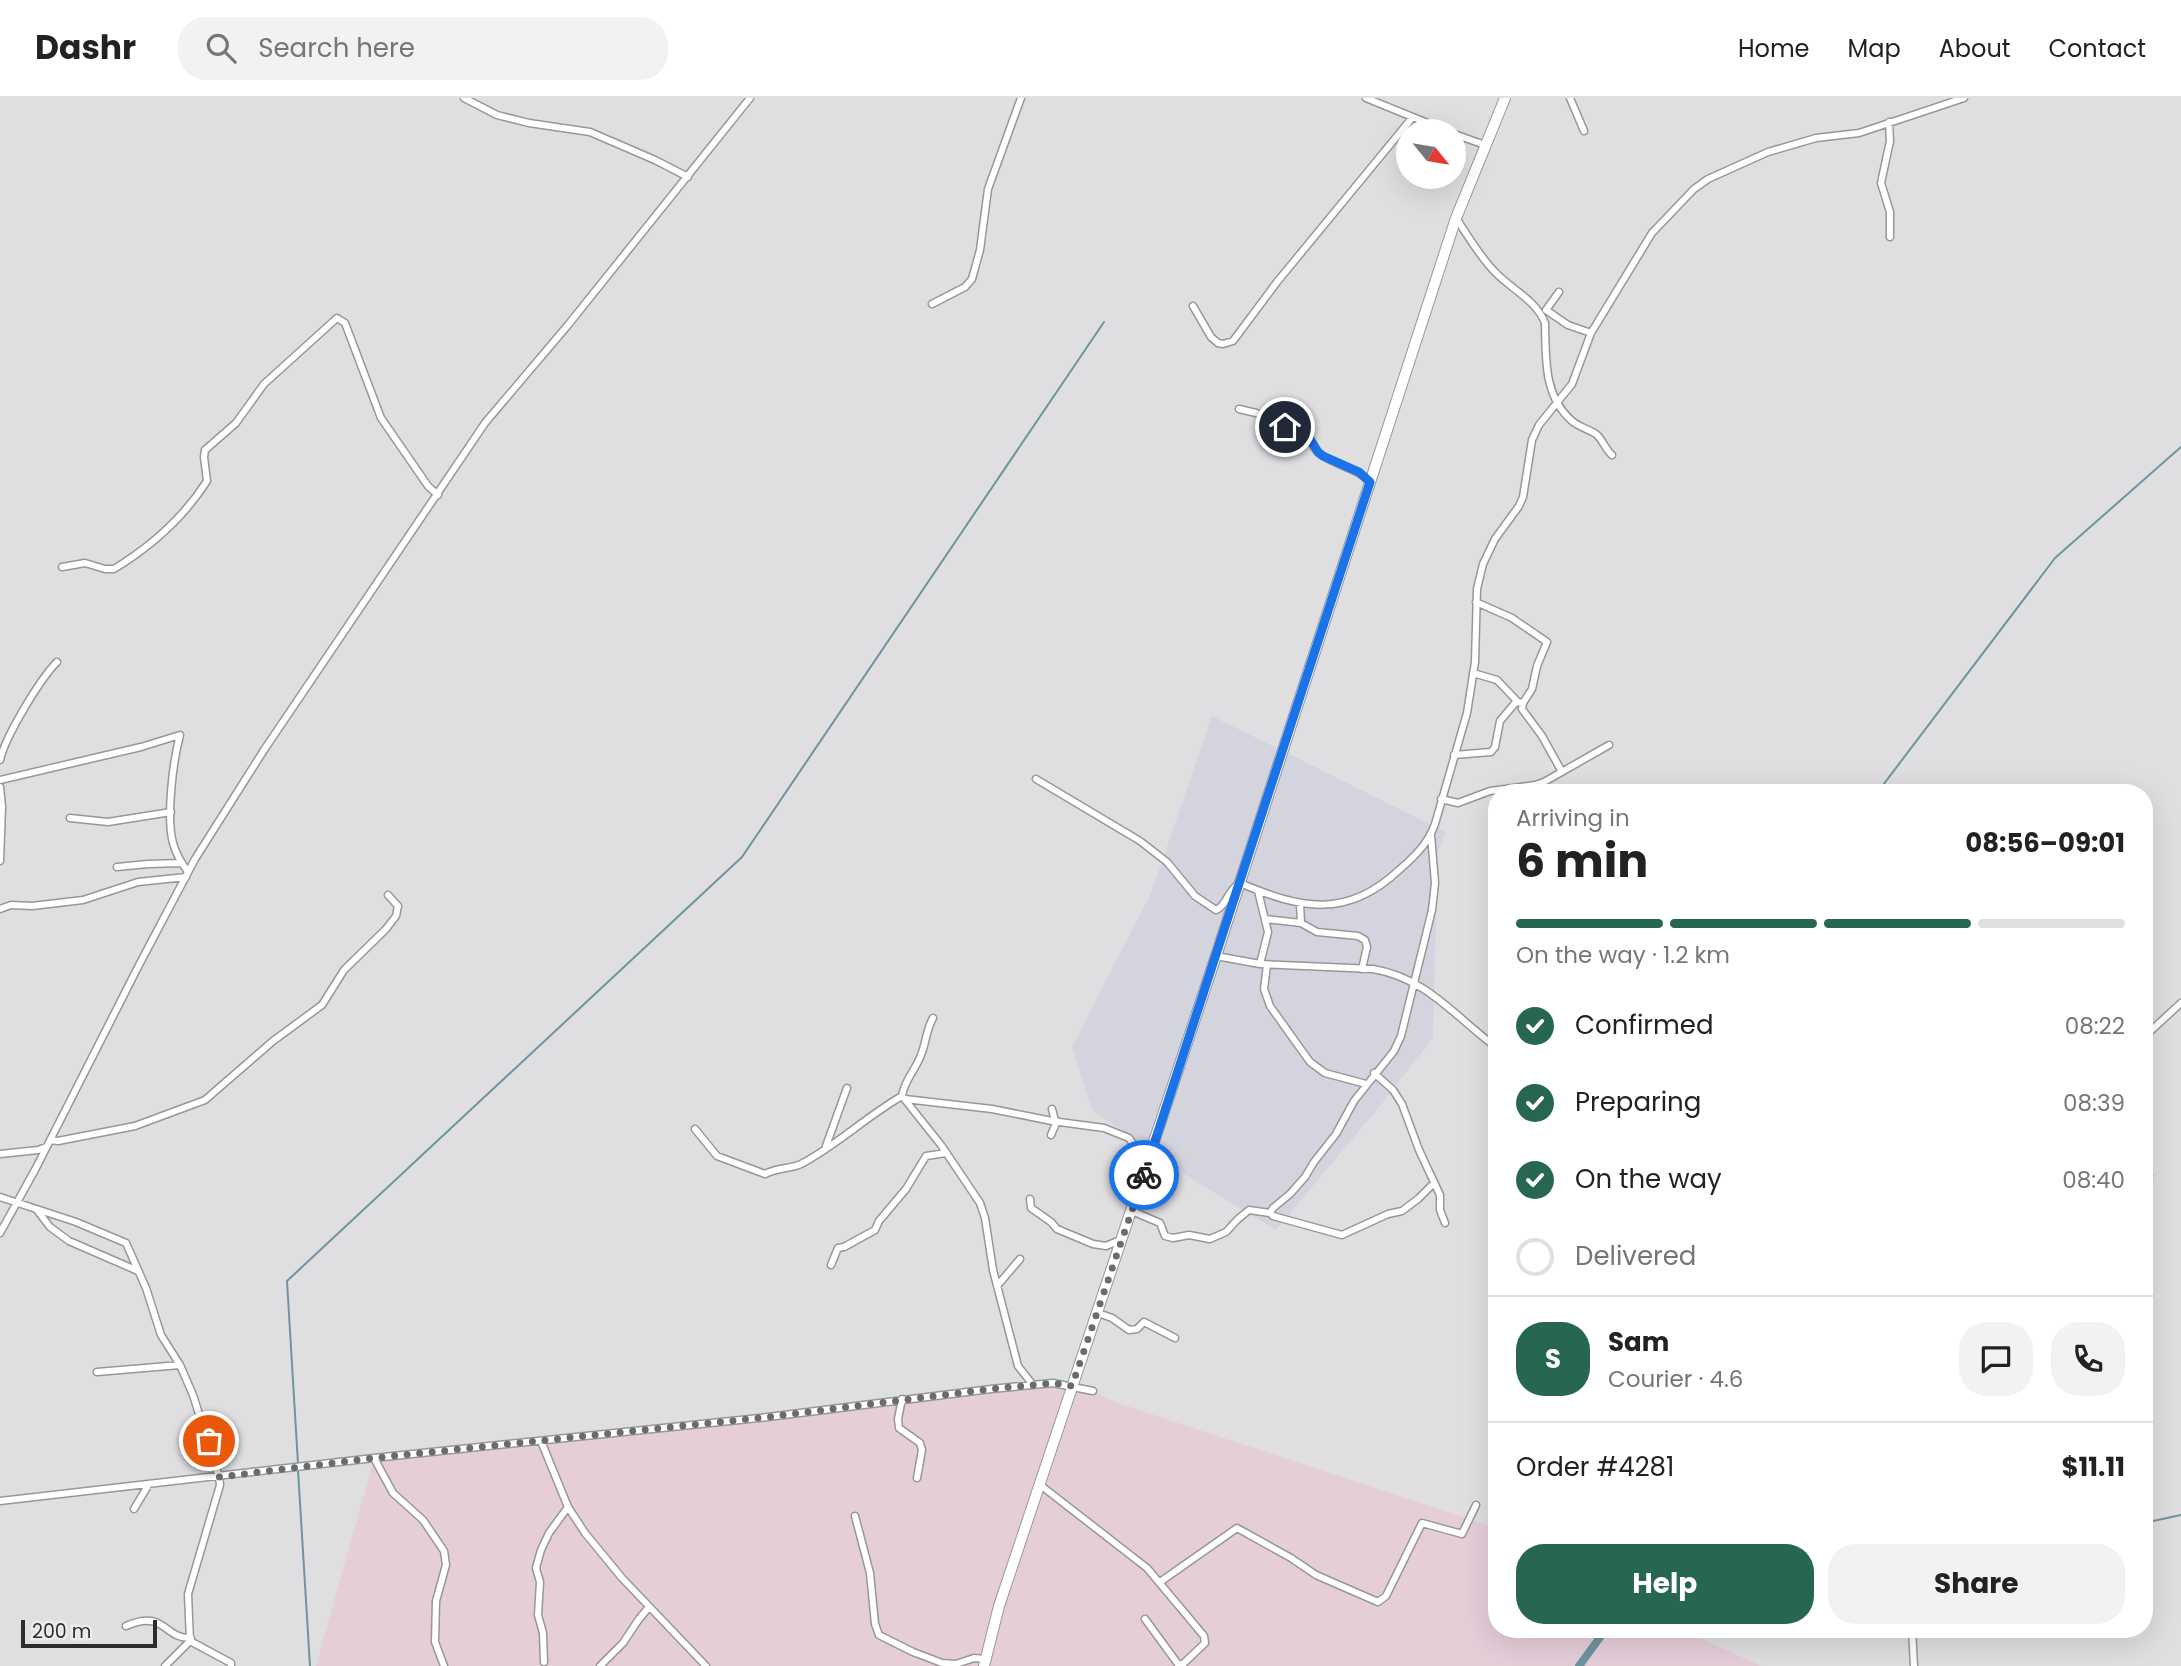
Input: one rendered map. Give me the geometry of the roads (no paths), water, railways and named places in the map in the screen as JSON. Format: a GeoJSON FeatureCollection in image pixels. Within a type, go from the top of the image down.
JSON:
{"type":"FeatureCollection","features":[{"type":"Feature","properties":{"kind":"highway"},"geometry":{"type":"LineString","coordinates":[[985,1663],[999,1606],[1216,956],[1456,218],[1505,98]]}},
{"type":"Feature","properties":{"kind":"street"},"geometry":{"type":"LineString","coordinates":[[464,98],[488,112],[506,117],[590,132],[688,177]]}},
{"type":"Feature","properties":{"kind":"street"},"geometry":{"type":"LineString","coordinates":[[0,1233],[187,875],[264,750],[492,414],[568,325],[750,98]]}},
{"type":"Feature","properties":{"kind":"street"},"geometry":{"type":"LineString","coordinates":[[932,304],[965,287],[972,279],[980,250],[988,189],[1021,98]]}},
{"type":"Feature","properties":{"kind":"street"},"geometry":{"type":"LineString","coordinates":[[1193,306],[1214,340],[1223,344],[1233,341],[1277,282],[1412,118],[1366,98]]}},
{"type":"Feature","properties":{"kind":"street"},"geometry":{"type":"LineString","coordinates":[[1570,98],[1584,131]]}},
{"type":"Feature","properties":{"kind":"street"},"geometry":{"type":"LineString","coordinates":[[1270,1213],[1305,1177],[1336,1134],[1366,1084],[1394,1051],[1401,1036],[1428,933],[1434,893],[1431,835],[1467,713],[1476,647],[1478,578],[1489,549],[1523,497],[1532,440],[1539,425],[1572,384],[1591,333],[1652,233],[1708,178],[1768,152],[1816,138],[1859,134],[1964,98]]}},
{"type":"Feature","properties":{"kind":"street"},"geometry":{"type":"LineString","coordinates":[[1889,122],[1891,141],[1881,183],[1889,212],[1890,237]]}},
{"type":"Feature","properties":{"kind":"street"},"geometry":{"type":"LineString","coordinates":[[1466,138],[1485,145]]}},
{"type":"Feature","properties":{"kind":"street"},"geometry":{"type":"LineString","coordinates":[[1456,218],[1494,272],[1544,312],[1591,333]]}},
{"type":"Feature","properties":{"kind":"street"},"geometry":{"type":"LineString","coordinates":[[1559,292],[1544,312],[1548,380],[1569,418],[1596,435],[1612,455]]}},
{"type":"Feature","properties":{"kind":"street"},"geometry":{"type":"LineString","coordinates":[[62,567],[85,563],[114,569],[170,527],[187,510],[206,483],[205,450],[236,423],[264,384],[337,318],[345,323],[384,423],[428,486],[438,495]]}},
{"type":"Feature","properties":{"kind":"street"},"geometry":{"type":"LineString","coordinates":[[1239,409],[1256,413],[1306,437],[1319,454],[1359,472],[1370,482]]}},
{"type":"Feature","properties":{"kind":"street"},"geometry":{"type":"LineString","coordinates":[[1454,755],[1491,752],[1500,721],[1532,689],[1537,666],[1547,642],[1512,618],[1476,602]]}},
{"type":"Feature","properties":{"kind":"street"},"geometry":{"type":"LineString","coordinates":[[0,760],[8,737],[57,662]]}},
{"type":"Feature","properties":{"kind":"street"},"geometry":{"type":"LineString","coordinates":[[1473,673],[1497,680],[1521,702],[1524,713],[1537,728],[1562,772]]}},
{"type":"Feature","properties":{"kind":"street"},"geometry":{"type":"LineString","coordinates":[[0,780],[141,747],[180,735],[173,760],[172,838],[187,875]]}},
{"type":"Feature","properties":{"kind":"street"},"geometry":{"type":"LineString","coordinates":[[1537,784],[1609,745]]}},
{"type":"Feature","properties":{"kind":"street"},"geometry":{"type":"LineString","coordinates":[[1036,779],[1140,841],[1167,862],[1195,896],[1216,910],[1221,908],[1228,893],[1240,883],[1300,904],[1341,904],[1356,900],[1394,875],[1431,835]]}},
{"type":"Feature","properties":{"kind":"street"},"geometry":{"type":"LineString","coordinates":[[0,787],[0,861]]}},
{"type":"Feature","properties":{"kind":"street"},"geometry":{"type":"LineString","coordinates":[[1441,800],[1458,803],[1488,792]]}},
{"type":"Feature","properties":{"kind":"street"},"geometry":{"type":"LineString","coordinates":[[71,818],[108,822],[171,812]]}},
{"type":"Feature","properties":{"kind":"street"},"geometry":{"type":"LineString","coordinates":[[117,867],[182,863]]}},
{"type":"Feature","properties":{"kind":"street"},"geometry":{"type":"LineString","coordinates":[[0,909],[11,905],[32,906],[83,900],[138,883],[187,875]]}},
{"type":"Feature","properties":{"kind":"street"},"geometry":{"type":"LineString","coordinates":[[1258,891],[1268,932],[1263,983],[1265,994],[1280,1021],[1319,1070],[1366,1084]]}},
{"type":"Feature","properties":{"kind":"street"},"geometry":{"type":"LineString","coordinates":[[50,1139],[58,1141],[135,1126],[205,1100],[273,1041],[322,1004],[344,970],[381,935],[396,916],[398,906],[388,895]]}},
{"type":"Feature","properties":{"kind":"street"},"geometry":{"type":"LineString","coordinates":[[1300,904],[1301,923]]}},
{"type":"Feature","properties":{"kind":"street"},"geometry":{"type":"LineString","coordinates":[[1266,919],[1301,923],[1317,932],[1358,936],[1365,940],[1367,947],[1362,968]]}},
{"type":"Feature","properties":{"kind":"street"},"geometry":{"type":"LineString","coordinates":[[1216,956],[1263,964],[1382,971],[1416,983],[1460,1015],[1488,1040]]}},
{"type":"Feature","properties":{"kind":"street"},"geometry":{"type":"LineString","coordinates":[[2153,1029],[2181,1003]]}},
{"type":"Feature","properties":{"kind":"street"},"geometry":{"type":"LineString","coordinates":[[933,1018],[922,1054],[903,1089],[904,1097],[947,1153],[980,1203],[997,1286],[1007,1315],[1018,1366],[1033,1385]]}},
{"type":"Feature","properties":{"kind":"street"},"geometry":{"type":"LineString","coordinates":[[1374,1073],[1399,1097],[1440,1195],[1440,1210],[1445,1223]]}},
{"type":"Feature","properties":{"kind":"street"},"geometry":{"type":"LineString","coordinates":[[826,1148],[847,1088]]}},
{"type":"Feature","properties":{"kind":"street"},"geometry":{"type":"LineString","coordinates":[[695,1129],[717,1156],[765,1174],[776,1168],[799,1166],[880,1108],[904,1097],[1104,1128],[1129,1138],[1147,1164]]}},
{"type":"Feature","properties":{"kind":"street"},"geometry":{"type":"LineString","coordinates":[[1051,1135],[1056,1121],[1052,1109]]}},
{"type":"Feature","properties":{"kind":"street"},"geometry":{"type":"LineString","coordinates":[[0,1154],[46,1147]]}},
{"type":"Feature","properties":{"kind":"street"},"geometry":{"type":"LineString","coordinates":[[831,1265],[838,1248],[845,1247],[875,1230],[906,1189],[926,1156],[947,1153]]}},
{"type":"Feature","properties":{"kind":"street"},"geometry":{"type":"LineString","coordinates":[[1132,1211],[1160,1223],[1162,1232],[1168,1237],[1189,1235],[1210,1239],[1226,1232],[1249,1210],[1270,1213],[1342,1235],[1388,1214],[1402,1211],[1434,1183]]}},
{"type":"Feature","properties":{"kind":"street"},"geometry":{"type":"LineString","coordinates":[[0,1197],[126,1243],[161,1335],[180,1365],[201,1415],[220,1485],[188,1594],[190,1640],[164,1666]]}},
{"type":"Feature","properties":{"kind":"street"},"geometry":{"type":"LineString","coordinates":[[1030,1199],[1031,1208],[1057,1229],[1093,1244],[1106,1246],[1122,1240]]}},
{"type":"Feature","properties":{"kind":"street"},"geometry":{"type":"LineString","coordinates":[[36,1208],[50,1227],[69,1241],[138,1271]]}},
{"type":"Feature","properties":{"kind":"street"},"geometry":{"type":"LineString","coordinates":[[997,1286],[1020,1259]]}},
{"type":"Feature","properties":{"kind":"street"},"geometry":{"type":"LineString","coordinates":[[1098,1313],[1112,1318],[1129,1330],[1137,1329],[1144,1322],[1175,1338]]}},
{"type":"Feature","properties":{"kind":"street"},"geometry":{"type":"LineString","coordinates":[[97,1372],[180,1365]]}},
{"type":"Feature","properties":{"kind":"street"},"geometry":{"type":"LineString","coordinates":[[0,1500],[768,1417],[1053,1383],[1093,1391]]}},
{"type":"Feature","properties":{"kind":"street"},"geometry":{"type":"LineString","coordinates":[[902,1399],[899,1428],[918,1441],[922,1450],[917,1478]]}},
{"type":"Feature","properties":{"kind":"street"},"geometry":{"type":"LineString","coordinates":[[541,1441],[568,1507],[585,1533],[622,1578],[706,1666]]}},
{"type":"Feature","properties":{"kind":"street"},"geometry":{"type":"LineString","coordinates":[[374,1458],[393,1493],[423,1520],[444,1552],[446,1565],[436,1601],[435,1642],[444,1666]]}},
{"type":"Feature","properties":{"kind":"street"},"geometry":{"type":"LineString","coordinates":[[134,1508],[149,1484]]}},
{"type":"Feature","properties":{"kind":"street"},"geometry":{"type":"LineString","coordinates":[[1039,1484],[1133,1555],[1160,1582],[1205,1636],[1205,1643],[1182,1665],[1178,1664],[1145,1619]]}},
{"type":"Feature","properties":{"kind":"street"},"geometry":{"type":"LineString","coordinates":[[1160,1582],[1237,1528],[1316,1575],[1378,1602],[1386,1596],[1422,1523],[1462,1534],[1476,1505]]}},
{"type":"Feature","properties":{"kind":"street"},"geometry":{"type":"LineString","coordinates":[[544,1662],[538,1615],[540,1582],[536,1569],[549,1533],[568,1507]]}},
{"type":"Feature","properties":{"kind":"street"},"geometry":{"type":"LineString","coordinates":[[855,1516],[870,1573],[874,1623],[879,1634],[913,1652],[942,1663],[956,1664],[974,1658],[985,1663]]}},
{"type":"Feature","properties":{"kind":"street"},"geometry":{"type":"LineString","coordinates":[[600,1666],[623,1643],[649,1607]]}},
{"type":"Feature","properties":{"kind":"street"},"geometry":{"type":"LineString","coordinates":[[126,1626],[141,1620],[156,1622],[231,1663],[231,1666]]}},
{"type":"Feature","properties":{"kind":"street"},"geometry":{"type":"LineString","coordinates":[[1912,1638],[1914,1666]]}},
{"type":"Feature","properties":{"kind":"street"},"geometry":{"type":"LineString","coordinates":[[171,1666],[174,1658]]}},
{"type":"Feature","properties":{"kind":"waterway"},"geometry":{"type":"LineString","coordinates":[[298,1464],[287,1281],[742,857],[1104,322]]}},
{"type":"Feature","properties":{"kind":"waterway"},"geometry":{"type":"LineString","coordinates":[[1884,784],[2055,558],[2181,447]]}},
{"type":"Feature","properties":{"kind":"waterway"},"geometry":{"type":"LineString","coordinates":[[298,1470],[310,1666]]}},
{"type":"Feature","properties":{"kind":"waterway"},"geometry":{"type":"LineString","coordinates":[[2153,1521],[2181,1515]]}},
{"type":"Feature","properties":{"kind":"waterway"},"geometry":{"type":"LineString","coordinates":[[1579,1666],[1599,1638]]}}]}
